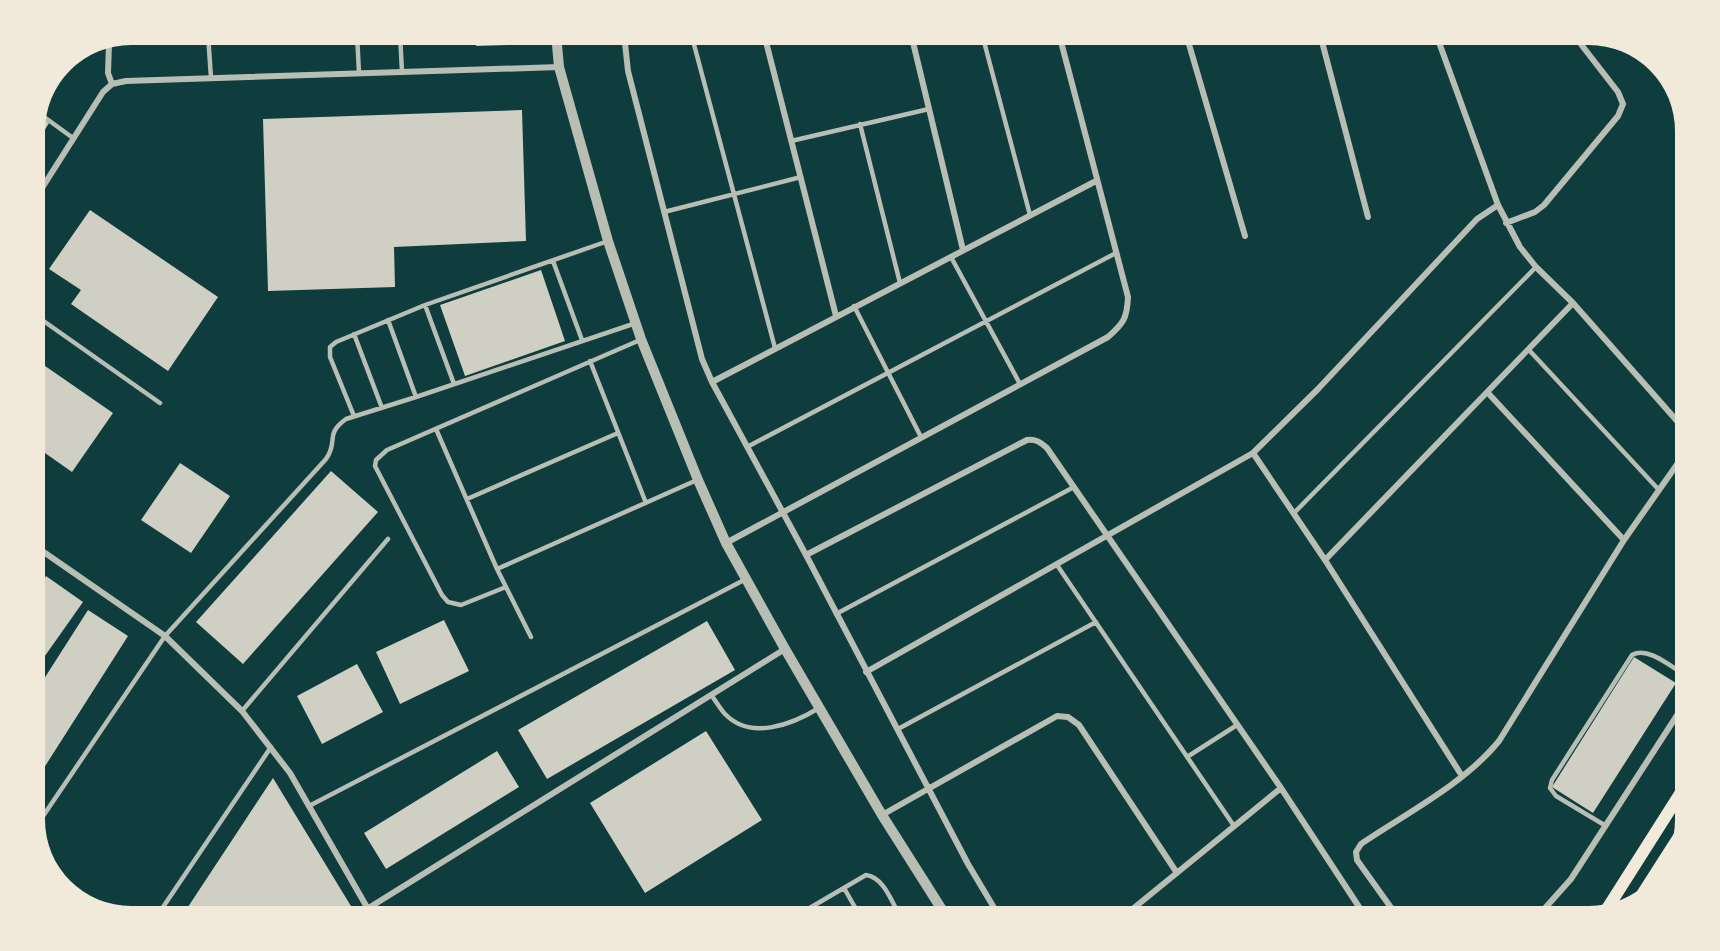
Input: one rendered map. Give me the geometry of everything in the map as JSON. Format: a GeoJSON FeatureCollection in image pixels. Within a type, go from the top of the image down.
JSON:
{"type":"FeatureCollection","features":[{"type":"Feature","properties":{"kind":"main road"},"geometry":{"type":"LineString","coordinates":[[1611,903],[1675,803]]}},
{"type":"Feature","properties":{"kind":"main road"},"geometry":{"type":"LineString","coordinates":[[1652,878],[1667,856]]}},
{"type":"Feature","properties":{"kind":"street"},"geometry":{"type":"LineString","coordinates":[[557,45],[559,67],[608,240],[641,339],[698,480],[726,543],[785,649],[882,815],[940,906]]}},
{"type":"Feature","properties":{"kind":"street"},"geometry":{"type":"LineString","coordinates":[[626,45],[628,71],[702,359],[712,382],[806,555],[968,864],[993,906]]}},
{"type":"Feature","properties":{"kind":"street"},"geometry":{"type":"LineString","coordinates":[[767,45],[836,316]]}},
{"type":"Feature","properties":{"kind":"street"},"geometry":{"type":"LineString","coordinates":[[914,45],[963,250]]}},
{"type":"Feature","properties":{"kind":"street"},"geometry":{"type":"LineString","coordinates":[[726,543],[1108,336],[1122,325],[1127,314],[1128,297],[1062,45]]}},
{"type":"Feature","properties":{"kind":"street"},"geometry":{"type":"LineString","coordinates":[[1189,45],[1245,236]]}},
{"type":"Feature","properties":{"kind":"street"},"geometry":{"type":"LineString","coordinates":[[1323,45],[1368,217]]}},
{"type":"Feature","properties":{"kind":"street"},"geometry":{"type":"LineString","coordinates":[[1440,45],[1498,205],[1520,247],[1536,267],[1573,303],[1675,419]]}},
{"type":"Feature","properties":{"kind":"street"},"geometry":{"type":"LineString","coordinates":[[1506,223],[1535,212],[1544,205],[1618,117],[1623,104],[1618,92],[1582,45]]}},
{"type":"Feature","properties":{"kind":"street"},"geometry":{"type":"LineString","coordinates":[[109,49],[108,72],[112,84]]}},
{"type":"Feature","properties":{"kind":"street"},"geometry":{"type":"LineString","coordinates":[[45,183],[104,92],[112,84],[126,81],[559,67]]}},
{"type":"Feature","properties":{"kind":"street"},"geometry":{"type":"LineString","coordinates":[[712,382],[1096,181]]}},
{"type":"Feature","properties":{"kind":"street"},"geometry":{"type":"LineString","coordinates":[[866,672],[1253,453],[1318,389],[1477,219],[1498,205]]}},
{"type":"Feature","properties":{"kind":"street"},"geometry":{"type":"LineString","coordinates":[[1325,560],[1573,303]]}},
{"type":"Feature","properties":{"kind":"street"},"geometry":{"type":"LineString","coordinates":[[1488,393],[1624,540]]}},
{"type":"Feature","properties":{"kind":"street"},"geometry":{"type":"LineString","coordinates":[[806,555],[1027,440],[1040,441],[1281,788],[1358,906]]}},
{"type":"Feature","properties":{"kind":"street"},"geometry":{"type":"LineString","coordinates":[[1253,453],[1325,560],[1462,776]]}},
{"type":"Feature","properties":{"kind":"street"},"geometry":{"type":"LineString","coordinates":[[1390,906],[1357,860],[1356,852],[1361,844],[1485,758],[1499,741],[1624,540],[1675,467]]}},
{"type":"Feature","properties":{"kind":"street"},"geometry":{"type":"LineString","coordinates":[[45,554],[165,636],[242,711],[271,746],[298,787],[365,906]]}},
{"type":"Feature","properties":{"kind":"street"},"geometry":{"type":"LineString","coordinates":[[372,906],[785,649]]}},
{"type":"Feature","properties":{"kind":"street"},"geometry":{"type":"LineString","coordinates":[[882,815],[1057,716],[1068,717],[1079,725],[1177,873]]}},
{"type":"Feature","properties":{"kind":"street"},"geometry":{"type":"LineString","coordinates":[[1547,906],[1571,879],[1675,719]]}},
{"type":"Feature","properties":{"kind":"street"},"geometry":{"type":"LineString","coordinates":[[1136,906],[1281,788]]}},
{"type":"Feature","properties":{"kind":"lane"},"geometry":{"type":"LineString","coordinates":[[209,45],[211,78]]}},
{"type":"Feature","properties":{"kind":"lane"},"geometry":{"type":"LineString","coordinates":[[358,45],[359,73]]}},
{"type":"Feature","properties":{"kind":"lane"},"geometry":{"type":"LineString","coordinates":[[401,45],[402,72]]}},
{"type":"Feature","properties":{"kind":"lane"},"geometry":{"type":"LineString","coordinates":[[694,45],[775,348]]}},
{"type":"Feature","properties":{"kind":"lane"},"geometry":{"type":"LineString","coordinates":[[985,45],[1030,215]]}},
{"type":"Feature","properties":{"kind":"lane"},"geometry":{"type":"LineString","coordinates":[[791,141],[928,108]]}},
{"type":"Feature","properties":{"kind":"lane"},"geometry":{"type":"LineString","coordinates":[[46,119],[73,138]]}},
{"type":"Feature","properties":{"kind":"lane"},"geometry":{"type":"LineString","coordinates":[[860,124],[900,283]]}},
{"type":"Feature","properties":{"kind":"lane"},"geometry":{"type":"LineString","coordinates":[[664,212],[801,177]]}},
{"type":"Feature","properties":{"kind":"lane"},"geometry":{"type":"LineString","coordinates":[[354,416],[330,357],[330,348],[336,342],[425,305],[608,240]]}},
{"type":"Feature","properties":{"kind":"lane"},"geometry":{"type":"LineString","coordinates":[[747,447],[1116,253]]}},
{"type":"Feature","properties":{"kind":"lane"},"geometry":{"type":"LineString","coordinates":[[951,257],[1020,384]]}},
{"type":"Feature","properties":{"kind":"lane"},"geometry":{"type":"LineString","coordinates":[[553,261],[582,340]]}},
{"type":"Feature","properties":{"kind":"lane"},"geometry":{"type":"LineString","coordinates":[[1294,513],[1536,267]]}},
{"type":"Feature","properties":{"kind":"lane"},"geometry":{"type":"LineString","coordinates":[[425,305],[454,384]]}},
{"type":"Feature","properties":{"kind":"lane"},"geometry":{"type":"LineString","coordinates":[[854,306],[921,437]]}},
{"type":"Feature","properties":{"kind":"lane"},"geometry":{"type":"LineString","coordinates":[[388,320],[416,397]]}},
{"type":"Feature","properties":{"kind":"lane"},"geometry":{"type":"LineString","coordinates":[[45,322],[160,404]]}},
{"type":"Feature","properties":{"kind":"lane"},"geometry":{"type":"LineString","coordinates":[[45,814],[165,636],[326,459],[333,449],[333,431],[337,425],[354,416],[636,323]]}},
{"type":"Feature","properties":{"kind":"lane"},"geometry":{"type":"LineString","coordinates":[[354,334],[382,408]]}},
{"type":"Feature","properties":{"kind":"lane"},"geometry":{"type":"LineString","coordinates":[[506,587],[461,605],[448,602],[442,595],[375,466],[376,460],[380,454],[641,339]]}},
{"type":"Feature","properties":{"kind":"lane"},"geometry":{"type":"LineString","coordinates":[[1529,350],[1659,490]]}},
{"type":"Feature","properties":{"kind":"lane"},"geometry":{"type":"LineString","coordinates":[[590,362],[646,503]]}},
{"type":"Feature","properties":{"kind":"lane"},"geometry":{"type":"LineString","coordinates":[[436,429],[497,569],[531,637]]}},
{"type":"Feature","properties":{"kind":"lane"},"geometry":{"type":"LineString","coordinates":[[467,499],[618,433]]}},
{"type":"Feature","properties":{"kind":"lane"},"geometry":{"type":"LineString","coordinates":[[497,569],[698,480]]}},
{"type":"Feature","properties":{"kind":"lane"},"geometry":{"type":"LineString","coordinates":[[836,614],[1074,487]]}},
{"type":"Feature","properties":{"kind":"lane"},"geometry":{"type":"LineString","coordinates":[[242,711],[388,539]]}},
{"type":"Feature","properties":{"kind":"lane"},"geometry":{"type":"LineString","coordinates":[[1057,565],[1234,826]]}},
{"type":"Feature","properties":{"kind":"lane"},"geometry":{"type":"LineString","coordinates":[[309,806],[746,579]]}},
{"type":"Feature","properties":{"kind":"lane"},"geometry":{"type":"LineString","coordinates":[[898,729],[1096,622]]}},
{"type":"Feature","properties":{"kind":"lane"},"geometry":{"type":"LineString","coordinates":[[1606,826],[1556,796],[1550,788],[1552,780],[1632,655],[1637,652],[1646,652],[1675,669]]}},
{"type":"Feature","properties":{"kind":"lane"},"geometry":{"type":"LineString","coordinates":[[711,695],[725,715],[737,723],[750,726],[782,727],[801,720],[819,708]]}},
{"type":"Feature","properties":{"kind":"lane"},"geometry":{"type":"LineString","coordinates":[[1187,757],[1237,725]]}},
{"type":"Feature","properties":{"kind":"lane"},"geometry":{"type":"LineString","coordinates":[[164,906],[271,746]]}},
{"type":"Feature","properties":{"kind":"lane"},"geometry":{"type":"LineString","coordinates":[[813,906],[866,875],[873,876],[880,882],[894,906]]}},
{"type":"Feature","properties":{"kind":"lane"},"geometry":{"type":"LineString","coordinates":[[844,888],[854,906]]}},
{"type":"Feature","properties":{"kind":"building"},"geometry":{"type":"Polygon","coordinates":[[[522,110],[526,241],[394,247],[395,287],[268,291],[263,119],[522,110]]]}},
{"type":"Feature","properties":{"kind":"building"},"geometry":{"type":"Polygon","coordinates":[[[90,210],[218,297],[168,371],[71,304],[81,290],[49,269],[90,210]]]}},
{"type":"Feature","properties":{"kind":"building"},"geometry":{"type":"Polygon","coordinates":[[[541,270],[565,341],[465,376],[440,305],[541,270]]]}},
{"type":"Feature","properties":{"kind":"building"},"geometry":{"type":"Polygon","coordinates":[[[45,366],[113,413],[72,472],[45,453],[45,366]]]}},
{"type":"Feature","properties":{"kind":"building"},"geometry":{"type":"Polygon","coordinates":[[[180,463],[230,496],[191,553],[141,520],[180,463]]]}},
{"type":"Feature","properties":{"kind":"building"},"geometry":{"type":"Polygon","coordinates":[[[331,471],[378,512],[243,664],[196,622],[331,471]]]}},
{"type":"Feature","properties":{"kind":"building"},"geometry":{"type":"Polygon","coordinates":[[[45,577],[83,602],[45,656],[45,577]]]}},
{"type":"Feature","properties":{"kind":"building"},"geometry":{"type":"Polygon","coordinates":[[[88,610],[128,636],[45,766],[45,677],[88,610]]]}},
{"type":"Feature","properties":{"kind":"building"},"geometry":{"type":"Polygon","coordinates":[[[444,620],[469,671],[400,704],[376,652],[444,620]]]}},
{"type":"Feature","properties":{"kind":"building"},"geometry":{"type":"Polygon","coordinates":[[[707,621],[735,670],[547,779],[518,730],[707,621]]]}},
{"type":"Feature","properties":{"kind":"building"},"geometry":{"type":"Polygon","coordinates":[[[1634,657],[1675,682],[1593,813],[1552,787],[1634,657]]]}},
{"type":"Feature","properties":{"kind":"building"},"geometry":{"type":"Polygon","coordinates":[[[357,664],[383,712],[322,744],[297,696],[357,664]]]}},
{"type":"Feature","properties":{"kind":"building"},"geometry":{"type":"Polygon","coordinates":[[[706,731],[762,820],[645,893],[590,803],[706,731]]]}},
{"type":"Feature","properties":{"kind":"building"},"geometry":{"type":"Polygon","coordinates":[[[497,751],[519,787],[386,869],[364,833],[497,751]]]}},
{"type":"Feature","properties":{"kind":"building"},"geometry":{"type":"Polygon","coordinates":[[[273,778],[351,906],[189,906],[273,778]]]}}]}
